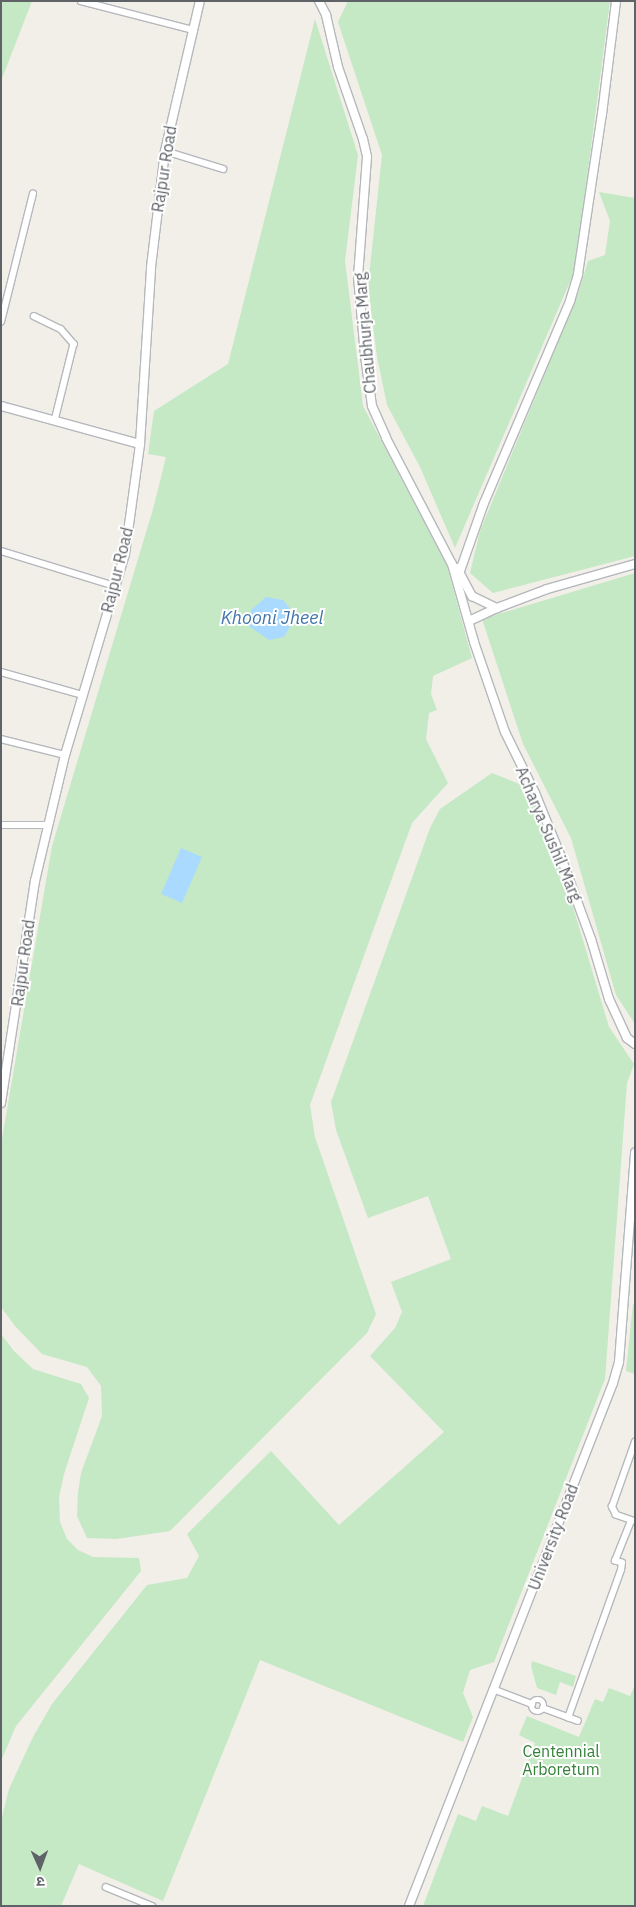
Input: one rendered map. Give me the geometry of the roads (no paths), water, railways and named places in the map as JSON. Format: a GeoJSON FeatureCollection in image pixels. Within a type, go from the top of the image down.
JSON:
{"type":"FeatureCollection","features":[{"type":"Feature","properties":{"kind":"street"},"geometry":{"type":"LineString","coordinates":[[81,1],[193,30]]}},
{"type":"Feature","properties":{"kind":"street","name":"Rajpur Road"},"geometry":{"type":"LineString","coordinates":[[1,1103],[35,881],[65,755],[125,554],[140,444],[151,267],[164,151],[200,1]]}},
{"type":"Feature","properties":{"kind":"street","name":"Chaubhurja Marg"},"geometry":{"type":"LineString","coordinates":[[319,1],[326,15],[338,67],[363,139],[367,157],[358,277],[365,356],[372,406],[386,438],[452,564]]}},
{"type":"Feature","properties":{"kind":"street"},"geometry":{"type":"LineString","coordinates":[[460,571],[484,503],[570,301],[578,274],[602,114],[616,1]]}},
{"type":"Feature","properties":{"kind":"street"},"geometry":{"type":"LineString","coordinates":[[164,151],[223,169]]}},
{"type":"Feature","properties":{"kind":"street"},"geometry":{"type":"LineString","coordinates":[[1,322],[33,194]]}},
{"type":"Feature","properties":{"kind":"street"},"geometry":{"type":"LineString","coordinates":[[34,316],[61,329],[74,344],[55,421]]}},
{"type":"Feature","properties":{"kind":"street"},"geometry":{"type":"LineString","coordinates":[[1,406],[140,444]]}},
{"type":"Feature","properties":{"kind":"street"},"geometry":{"type":"LineString","coordinates":[[1,551],[116,586]]}},
{"type":"Feature","properties":{"kind":"street"},"geometry":{"type":"LineString","coordinates":[[452,564],[460,571],[472,596],[496,608]]}},
{"type":"Feature","properties":{"kind":"street","name":"Acharya Sushil Marg"},"geometry":{"type":"LineString","coordinates":[[452,564],[474,642],[505,732],[535,792],[560,852],[591,939],[609,998],[627,1038],[635,1044]]}},
{"type":"Feature","properties":{"kind":"street"},"geometry":{"type":"LineString","coordinates":[[469,621],[496,608],[547,589],[635,564]]}},
{"type":"Feature","properties":{"kind":"street"},"geometry":{"type":"LineString","coordinates":[[1,672],[83,695]]}},
{"type":"Feature","properties":{"kind":"street"},"geometry":{"type":"LineString","coordinates":[[1,739],[65,755]]}},
{"type":"Feature","properties":{"kind":"street"},"geometry":{"type":"LineString","coordinates":[[1,825],[48,825]]}},
{"type":"Feature","properties":{"kind":"street","name":"University Road"},"geometry":{"type":"LineString","coordinates":[[409,1906],[614,1383],[619,1362],[635,1153]]}},
{"type":"Feature","properties":{"kind":"street"},"geometry":{"type":"LineString","coordinates":[[568,1718],[621,1570],[622,1564],[615,1561],[632,1521],[616,1515],[612,1507],[635,1442]]}},
{"type":"Feature","properties":{"kind":"street"},"geometry":{"type":"LineString","coordinates":[[493,1689],[532,1704],[536,1712],[543,1708],[578,1721]]}},
{"type":"Feature","properties":{"kind":"street"},"geometry":{"type":"LineString","coordinates":[[106,1887],[152,1906]]}},
{"type":"Feature","properties":{"kind":"water","name":"Khooni Jheel"},"geometry":{"type":"Polygon","coordinates":[[[266,597],[283,600],[296,616],[284,637],[269,640],[250,627],[251,610],[266,597]]]}},
{"type":"Feature","properties":{"kind":"water"},"geometry":{"type":"Polygon","coordinates":[[[181,848],[202,857],[182,903],[161,894],[181,848]]]}},
{"type":"Feature","properties":{"kind":"park label","name":"Centennial Arboretum"},"geometry":{"type":"Point","coordinates":[561,1760]}}]}
